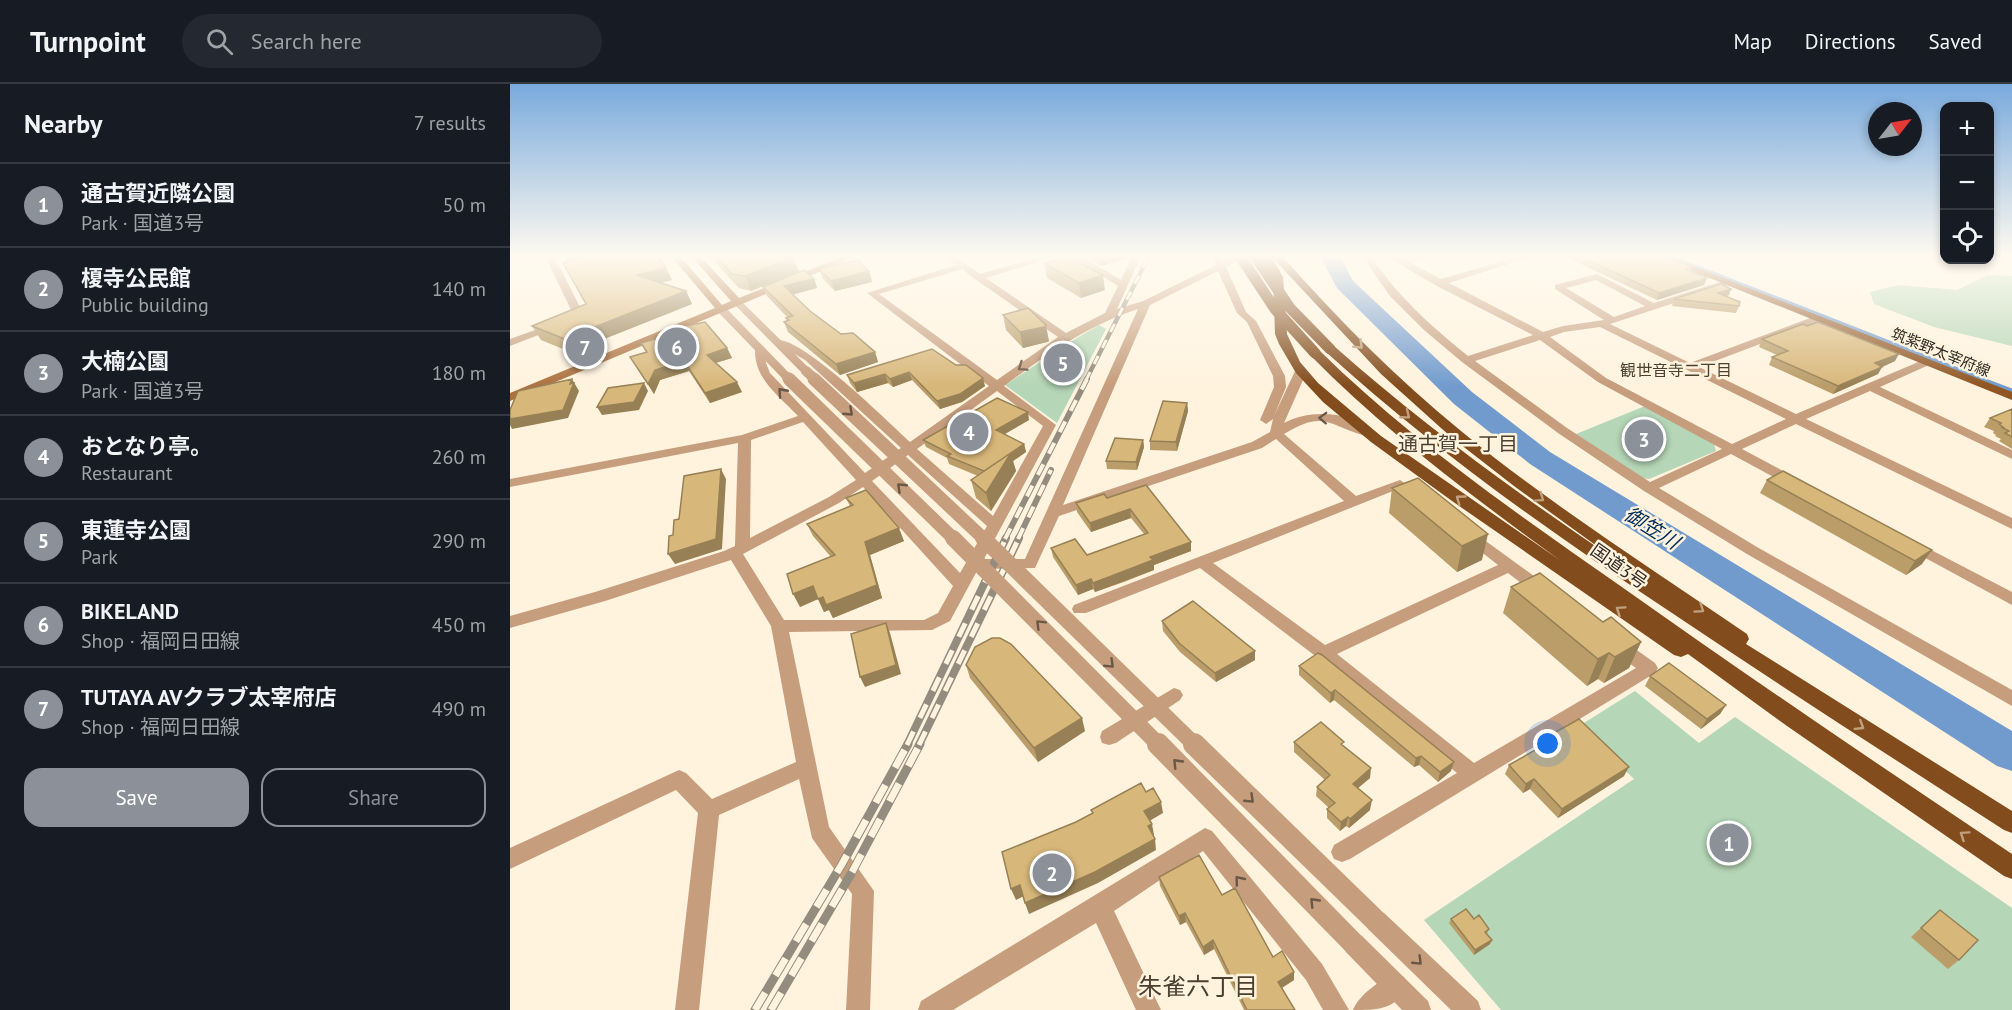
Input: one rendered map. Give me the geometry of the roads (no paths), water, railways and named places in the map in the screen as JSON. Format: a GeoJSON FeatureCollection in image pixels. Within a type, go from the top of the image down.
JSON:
{"type":"FeatureCollection","features":[{"type":"Feature","properties":{"kind":"highway","name":"国道3号"},"geometry":{"type":"LineString","coordinates":[[1269,299],[1275,309],[1322,351],[1361,378],[1439,442],[1507,492],[1699,624],[2012,823]]}},
{"type":"Feature","properties":{"kind":"highway"},"geometry":{"type":"LineString","coordinates":[[1279,299],[1281,334],[1300,371],[1369,433],[1496,525],[1674,646],[1794,720]]}},
{"type":"Feature","properties":{"kind":"highway","name":"国道3号"},"geometry":{"type":"LineString","coordinates":[[1284,299],[1347,385],[1405,435],[1490,502],[1794,720],[2012,868]]}},
{"type":"Feature","properties":{"kind":"highway"},"geometry":{"type":"LineString","coordinates":[[1314,299],[1385,371],[1456,434],[1520,483],[1725,627],[1811,695]]}},
{"type":"Feature","properties":{"kind":"main road"},"geometry":{"type":"LineString","coordinates":[[713,299],[721,309]]}},
{"type":"Feature","properties":{"kind":"main road"},"geometry":{"type":"LineString","coordinates":[[510,397],[744,299]]}},
{"type":"Feature","properties":{"kind":"main road","name":"筑紫野太宰府線"},"geometry":{"type":"LineString","coordinates":[[1767,299],[2012,396]]}},
{"type":"Feature","properties":{"kind":"street"},"geometry":{"type":"LineString","coordinates":[[510,343],[580,317],[571,299]]}},
{"type":"Feature","properties":{"kind":"street"},"geometry":{"type":"LineString","coordinates":[[779,626],[926,626],[944,617],[1050,425],[995,385],[936,348],[879,299]]}},
{"type":"Feature","properties":{"kind":"street"},"geometry":{"type":"LineString","coordinates":[[1010,299],[1065,338]]}},
{"type":"Feature","properties":{"kind":"street"},"geometry":{"type":"LineString","coordinates":[[1108,315],[1115,299]]}},
{"type":"Feature","properties":{"kind":"street"},"geometry":{"type":"LineString","coordinates":[[510,622],[599,597],[739,551],[834,500],[866,480],[995,385],[1065,338],[1108,315],[1152,299]]}},
{"type":"Feature","properties":{"kind":"street"},"geometry":{"type":"LineString","coordinates":[[1236,299],[1242,313],[1251,321],[1279,376],[1280,387],[1266,420]]}},
{"type":"Feature","properties":{"kind":"street"},"geometry":{"type":"LineString","coordinates":[[1400,299],[1466,360],[1530,408],[1649,488],[2012,699]]}},
{"type":"Feature","properties":{"kind":"street"},"geometry":{"type":"LineString","coordinates":[[1470,299],[1541,335],[1602,380],[1804,488]]}},
{"type":"Feature","properties":{"kind":"street"},"geometry":{"type":"LineString","coordinates":[[1575,299],[1607,322],[1690,367],[2012,524]]}},
{"type":"Feature","properties":{"kind":"street"},"geometry":{"type":"LineString","coordinates":[[1639,299],[1654,307]]}},
{"type":"Feature","properties":{"kind":"street"},"geometry":{"type":"LineString","coordinates":[[1466,360],[1541,335],[1607,322],[1677,299]]}},
{"type":"Feature","properties":{"kind":"street"},"geometry":{"type":"LineString","coordinates":[[737,302],[1469,1010]]}},
{"type":"Feature","properties":{"kind":"street"},"geometry":{"type":"LineString","coordinates":[[974,564],[1030,564],[1146,303]]}},
{"type":"Feature","properties":{"kind":"street"},"geometry":{"type":"LineString","coordinates":[[721,309],[786,377],[1035,618],[1419,1010]]}},
{"type":"Feature","properties":{"kind":"street"},"geometry":{"type":"LineString","coordinates":[[1690,367],[1817,319]]}},
{"type":"Feature","properties":{"kind":"street"},"geometry":{"type":"LineString","coordinates":[[510,329],[526,337]]}},
{"type":"Feature","properties":{"kind":"street"},"geometry":{"type":"LineString","coordinates":[[779,342],[842,380],[909,448],[995,526]]}},
{"type":"Feature","properties":{"kind":"street"},"geometry":{"type":"LineString","coordinates":[[760,349],[760,363],[765,374],[962,585]]}},
{"type":"Feature","properties":{"kind":"street"},"geometry":{"type":"LineString","coordinates":[[1649,488],[1796,419],[1927,362]]}},
{"type":"Feature","properties":{"kind":"street"},"geometry":{"type":"LineString","coordinates":[[1276,433],[1279,417],[1300,371]]}},
{"type":"Feature","properties":{"kind":"street"},"geometry":{"type":"LineString","coordinates":[[1871,387],[2012,455]]}},
{"type":"Feature","properties":{"kind":"street"},"geometry":{"type":"LineString","coordinates":[[1053,513],[1257,445],[1306,419],[1322,417],[1337,419],[1369,433]]}},
{"type":"Feature","properties":{"kind":"street"},"geometry":{"type":"LineString","coordinates":[[510,483],[745,438],[804,418]]}},
{"type":"Feature","properties":{"kind":"street"},"geometry":{"type":"LineString","coordinates":[[1276,433],[1354,502]]}},
{"type":"Feature","properties":{"kind":"street"},"geometry":{"type":"LineString","coordinates":[[745,438],[739,551],[779,626],[819,831],[863,891],[858,1010]]}},
{"type":"Feature","properties":{"kind":"street"},"geometry":{"type":"LineString","coordinates":[[1080,609],[1400,484],[1427,504]]}},
{"type":"Feature","properties":{"kind":"street"},"geometry":{"type":"LineString","coordinates":[[1454,525],[1556,600]]}},
{"type":"Feature","properties":{"kind":"street"},"geometry":{"type":"LineString","coordinates":[[1898,538],[2012,599]]}},
{"type":"Feature","properties":{"kind":"street"},"geometry":{"type":"LineString","coordinates":[[1202,562],[1324,653],[1472,773]]}},
{"type":"Feature","properties":{"kind":"street"},"geometry":{"type":"LineString","coordinates":[[1324,653],[1509,566]]}},
{"type":"Feature","properties":{"kind":"street"},"geometry":{"type":"LineString","coordinates":[[1342,852],[1649,668],[1602,634]]}},
{"type":"Feature","properties":{"kind":"street"},"geometry":{"type":"LineString","coordinates":[[1109,737],[1174,695]]}},
{"type":"Feature","properties":{"kind":"street"},"geometry":{"type":"LineString","coordinates":[[708,810],[806,767]]}},
{"type":"Feature","properties":{"kind":"street"},"geometry":{"type":"LineString","coordinates":[[510,858],[679,779],[708,810],[687,1010]]}},
{"type":"Feature","properties":{"kind":"street"},"geometry":{"type":"LineString","coordinates":[[930,1010],[1100,907],[1205,838],[1314,972],[1338,1010]]}},
{"type":"Feature","properties":{"kind":"street"},"geometry":{"type":"LineString","coordinates":[[1100,907],[1149,1010]]}},
{"type":"Feature","properties":{"kind":"street"},"geometry":{"type":"LineString","coordinates":[[1365,1010],[1395,986]]}},
{"type":"Feature","properties":{"kind":"waterway","name":"御笠川"},"geometry":{"type":"LineString","coordinates":[[1360,299],[1463,398],[1540,458],[2012,753]]}},
{"type":"Feature","properties":{"kind":"waterway"},"geometry":{"type":"LineString","coordinates":[[1779,299],[1985,380]]}},
{"type":"Feature","properties":{"kind":"waterway"},"geometry":{"type":"LineString","coordinates":[[1981,379],[2012,391]]}},
{"type":"Feature","properties":{"kind":"railway"},"geometry":{"type":"LineString","coordinates":[[1086,380],[1127,299]]}},
{"type":"Feature","properties":{"kind":"railway"},"geometry":{"type":"LineString","coordinates":[[1005,539],[1087,379]]}},
{"type":"Feature","properties":{"kind":"railway"},"geometry":{"type":"LineString","coordinates":[[1018,539],[1051,470]]}},
{"type":"Feature","properties":{"kind":"railway"},"geometry":{"type":"LineString","coordinates":[[907,745],[1006,538]]}},
{"type":"Feature","properties":{"kind":"railway"},"geometry":{"type":"LineString","coordinates":[[919,745],[1019,538]]}},
{"type":"Feature","properties":{"kind":"railway"},"geometry":{"type":"LineString","coordinates":[[755,1010],[842,864],[908,744]]}},
{"type":"Feature","properties":{"kind":"railway"},"geometry":{"type":"LineString","coordinates":[[771,1010],[851,874],[920,744]]}},
{"type":"Feature","properties":{"kind":"place","name":"TUTAYA AVクラブ太宰府店"},"geometry":{"type":"Point","coordinates":[585,347]}},
{"type":"Feature","properties":{"kind":"place","name":"BIKELAND"},"geometry":{"type":"Point","coordinates":[677,347]}},
{"type":"Feature","properties":{"kind":"place","name":"東蓮寺公園"},"geometry":{"type":"Point","coordinates":[1063,363]}},
{"type":"Feature","properties":{"kind":"place","name":"おとなり亭。"},"geometry":{"type":"Point","coordinates":[969,432]}},
{"type":"Feature","properties":{"kind":"place","name":"大楠公園"},"geometry":{"type":"Point","coordinates":[1644,439]}},
{"type":"Feature","properties":{"kind":"place","name":"通古賀近隣公園"},"geometry":{"type":"Point","coordinates":[1729,843]}},
{"type":"Feature","properties":{"kind":"place","name":"榎寺公民館"},"geometry":{"type":"Point","coordinates":[1052,873]}},
{"type":"Feature","properties":{"kind":"district","name":"観世音寺二丁目"},"geometry":{"type":"Point","coordinates":[1676,370]}},
{"type":"Feature","properties":{"kind":"district","name":"通古賀一丁目"},"geometry":{"type":"Point","coordinates":[1458,444]}},
{"type":"Feature","properties":{"kind":"district","name":"朱雀六丁目"},"geometry":{"type":"Point","coordinates":[1198,986]}}]}
